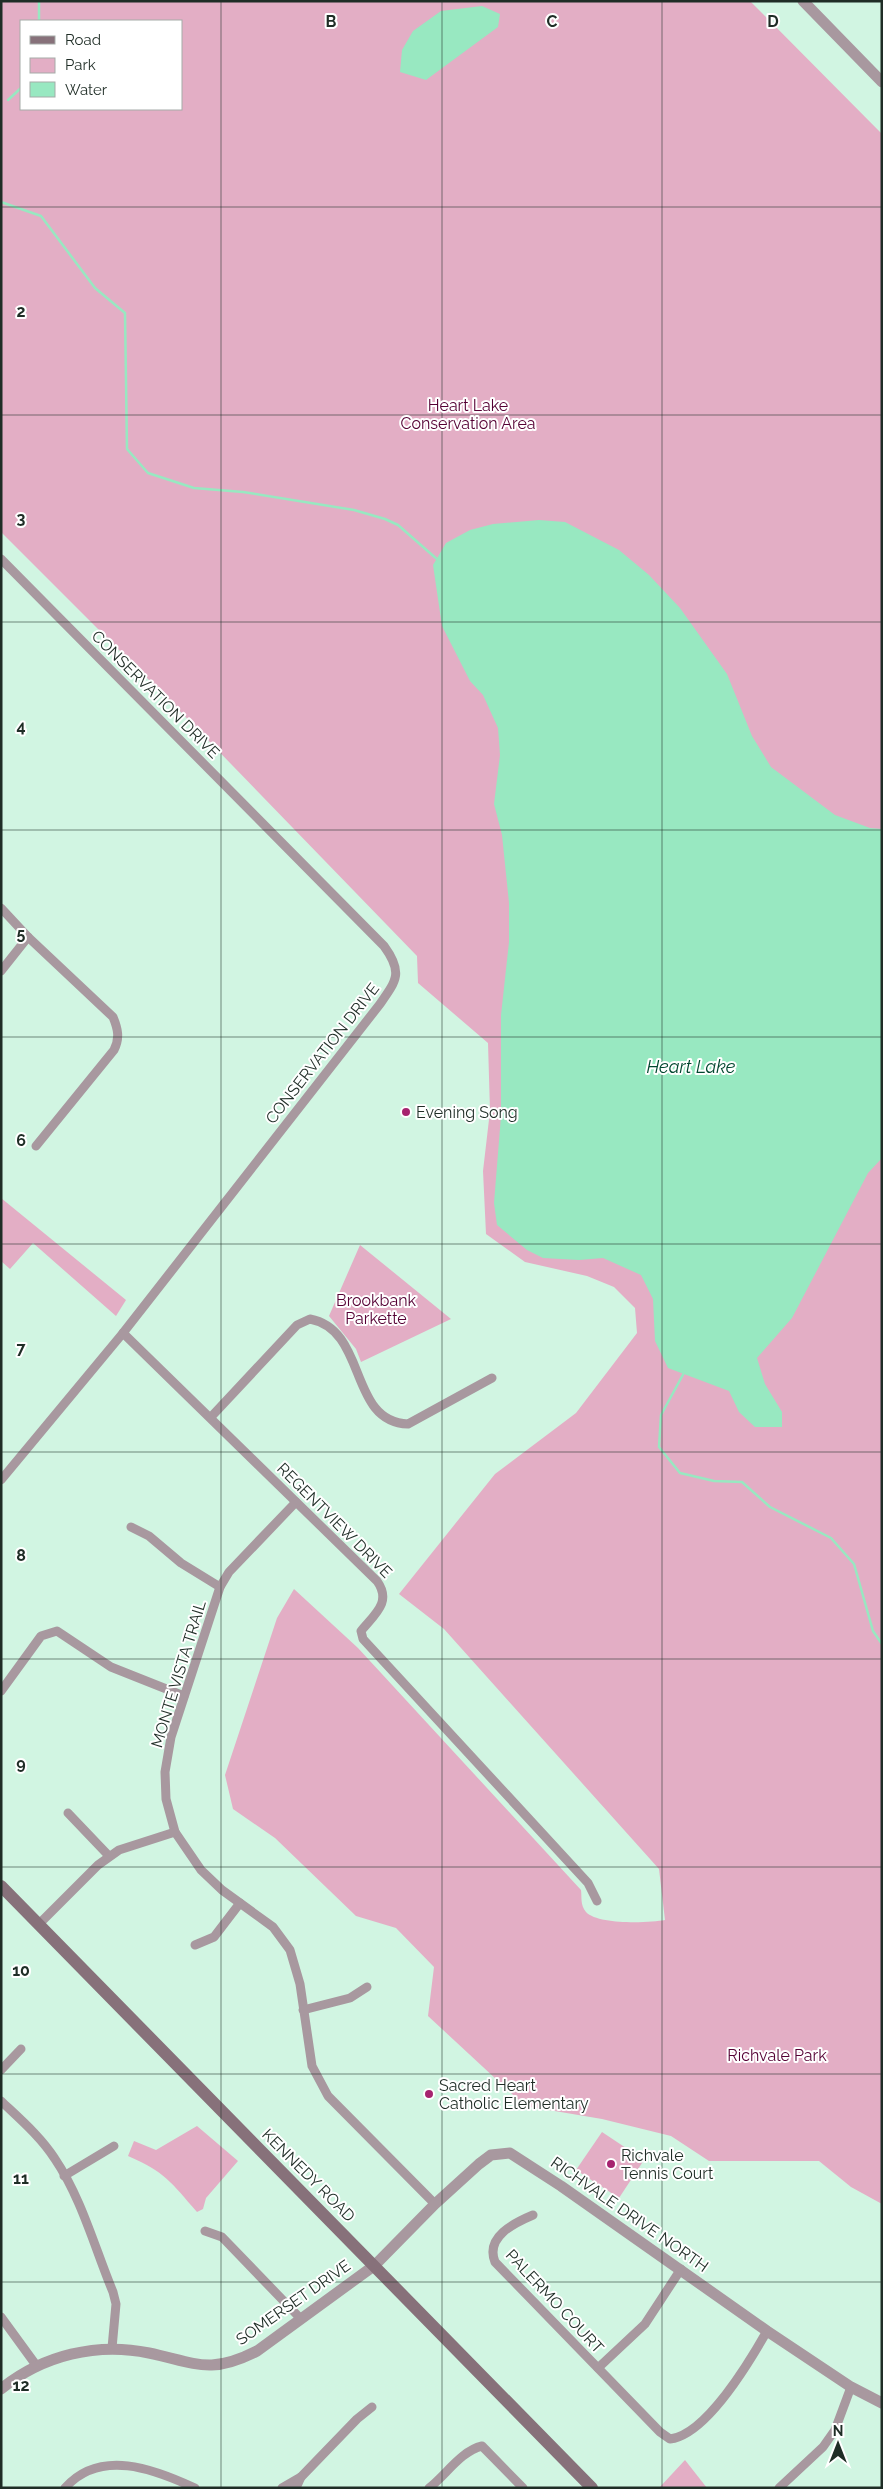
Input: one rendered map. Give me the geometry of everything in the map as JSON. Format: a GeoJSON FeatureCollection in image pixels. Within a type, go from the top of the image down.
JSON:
{"type":"FeatureCollection","features":[{"type":"Feature","properties":{"kind":"main road","name":"KENNEDY ROAD"},"geometry":{"type":"LineString","coordinates":[[1,1886],[592,2488]]}},
{"type":"Feature","properties":{"kind":"street"},"geometry":{"type":"LineString","coordinates":[[803,1],[882,82]]}},
{"type":"Feature","properties":{"kind":"street","name":"CONSERVATION DRIVE"},"geometry":{"type":"LineString","coordinates":[[1,559],[384,946],[392,957],[397,969],[394,984],[380,1004],[123,1333],[1,1480]]}},
{"type":"Feature","properties":{"kind":"street"},"geometry":{"type":"LineString","coordinates":[[1,908],[28,937],[113,1017],[117,1027],[118,1041],[114,1050],[36,1146]]}},
{"type":"Feature","properties":{"kind":"street"},"geometry":{"type":"LineString","coordinates":[[1,971],[28,937]]}},
{"type":"Feature","properties":{"kind":"street"},"geometry":{"type":"LineString","coordinates":[[211,1416],[297,1326],[310,1319],[327,1324],[335,1333],[356,1363],[368,1398],[376,1409],[394,1422],[408,1424],[492,1378]]}},
{"type":"Feature","properties":{"kind":"street","name":"REGENTVIEW DRIVE"},"geometry":{"type":"LineString","coordinates":[[123,1333],[211,1416],[377,1581],[384,1591],[384,1599],[380,1608],[361,1631],[363,1639],[588,1883],[597,1901]]}},
{"type":"Feature","properties":{"kind":"street","name":"MONTE VISTA TRAIL"},"geometry":{"type":"LineString","coordinates":[[296,1502],[229,1572],[220,1587],[171,1737],[165,1772],[166,1799],[176,1832],[202,1870],[222,1890],[273,1927],[290,1950],[295,1961],[300,1984],[312,2066],[328,2096],[436,2204]]}},
{"type":"Feature","properties":{"kind":"street"},"geometry":{"type":"LineString","coordinates":[[131,1527],[149,1536],[181,1563],[220,1587]]}},
{"type":"Feature","properties":{"kind":"street"},"geometry":{"type":"LineString","coordinates":[[1,1691],[41,1636],[57,1631],[111,1666],[184,1696]]}},
{"type":"Feature","properties":{"kind":"street"},"geometry":{"type":"LineString","coordinates":[[68,1812],[110,1856]]}},
{"type":"Feature","properties":{"kind":"street"},"geometry":{"type":"LineString","coordinates":[[39,1924],[98,1865],[110,1856],[133,1844],[176,1832]]}},
{"type":"Feature","properties":{"kind":"street"},"geometry":{"type":"LineString","coordinates":[[195,1945],[214,1936],[240,1903]]}},
{"type":"Feature","properties":{"kind":"street"},"geometry":{"type":"LineString","coordinates":[[303,2010],[350,1998],[367,1987]]}},
{"type":"Feature","properties":{"kind":"street"},"geometry":{"type":"LineString","coordinates":[[1,2070],[21,2050]]}},
{"type":"Feature","properties":{"kind":"street"},"geometry":{"type":"LineString","coordinates":[[1,2100],[41,2141],[64,2176],[113,2292],[116,2304],[112,2348]]}},
{"type":"Feature","properties":{"kind":"street"},"geometry":{"type":"LineString","coordinates":[[64,2176],[114,2146]]}},
{"type":"Feature","properties":{"kind":"street","name":"RICHVALE DRIVE NORTH"},"geometry":{"type":"LineString","coordinates":[[374,2266],[436,2204],[491,2155],[510,2152],[850,2387],[882,2403]]}},
{"type":"Feature","properties":{"kind":"street","name":"PALERMO COURT"},"geometry":{"type":"LineString","coordinates":[[533,2215],[513,2223],[496,2239],[492,2249],[495,2262],[660,2432],[670,2439],[688,2434],[706,2416],[742,2374],[768,2331]]}},
{"type":"Feature","properties":{"kind":"street"},"geometry":{"type":"LineString","coordinates":[[205,2231],[222,2237],[301,2319]]}},
{"type":"Feature","properties":{"kind":"street","name":"SOMERSET DRIVE"},"geometry":{"type":"LineString","coordinates":[[1,2389],[36,2365],[72,2353],[112,2348],[150,2353],[199,2366],[216,2366],[244,2358],[257,2351],[374,2266]]}},
{"type":"Feature","properties":{"kind":"street"},"geometry":{"type":"LineString","coordinates":[[598,2368],[645,2324],[681,2269]]}},
{"type":"Feature","properties":{"kind":"street"},"geometry":{"type":"LineString","coordinates":[[1,2317],[36,2365]]}},
{"type":"Feature","properties":{"kind":"street"},"geometry":{"type":"LineString","coordinates":[[779,2488],[823,2447],[834,2430],[850,2387]]}},
{"type":"Feature","properties":{"kind":"street"},"geometry":{"type":"LineString","coordinates":[[282,2488],[301,2477],[372,2407]]}},
{"type":"Feature","properties":{"kind":"street"},"geometry":{"type":"LineString","coordinates":[[429,2488],[443,2478],[465,2454],[482,2446],[523,2488]]}},
{"type":"Feature","properties":{"kind":"street"},"geometry":{"type":"LineString","coordinates":[[66,2488],[75,2476],[95,2468],[117,2464],[136,2466],[161,2473],[194,2488]]}},
{"type":"Feature","properties":{"kind":"street"},"geometry":{"type":"LineString","coordinates":[[296,2488],[301,2477]]}},
{"type":"Feature","properties":{"kind":"green space","name":"Heart Lake Conservation Area"},"geometry":{"type":"Polygon","coordinates":[[[1,1],[750,1],[882,134],[882,2204],[851,2187],[819,2161],[709,2161],[671,2136],[602,2119],[525,2106],[428,2016],[434,1967],[396,1928],[356,1916],[275,1838],[233,1809],[225,1775],[277,1618],[294,1589],[358,1648],[581,1890],[582,1904],[586,1912],[592,1916],[612,1921],[648,1922],[665,1920],[659,1869],[444,1629],[399,1594],[495,1474],[576,1413],[637,1333],[635,1308],[614,1287],[587,1276],[525,1262],[486,1234],[483,1171],[490,1111],[488,1043],[418,983],[417,956],[170,701],[1,532],[1,1]]]}},
{"type":"Feature","properties":{"kind":"green space"},"geometry":{"type":"Polygon","coordinates":[[[1,1198],[126,1300],[116,1316],[33,1243],[10,1269],[1,1261],[1,1198]]]}},
{"type":"Feature","properties":{"kind":"green space","name":"Brookbank Parkette"},"geometry":{"type":"Polygon","coordinates":[[[360,1245],[451,1319],[361,1362],[356,1349],[329,1316],[360,1245]]]}},
{"type":"Feature","properties":{"kind":"green space"},"geometry":{"type":"Polygon","coordinates":[[[197,2126],[238,2161],[206,2198],[203,2209],[197,2212],[167,2179],[151,2167],[128,2156],[134,2141],[156,2150],[197,2126]]]}},
{"type":"Feature","properties":{"kind":"green space","name":"Richvale Tennis Court"},"geometry":{"type":"Polygon","coordinates":[[[602,2132],[644,2160],[619,2198],[576,2170],[602,2132]]]}},
{"type":"Feature","properties":{"kind":"green space"},"geometry":{"type":"Polygon","coordinates":[[[685,2460],[707,2488],[659,2488],[685,2460]]]}},
{"type":"Feature","properties":{"kind":"water"},"geometry":{"type":"Polygon","coordinates":[[[482,6],[500,14],[498,27],[426,80],[400,72],[402,50],[413,31],[441,11],[482,6]]]}},
{"type":"Feature","properties":{"kind":"water","name":"Heart Lake"},"geometry":{"type":"Polygon","coordinates":[[[539,520],[565,522],[619,550],[649,575],[680,608],[727,674],[752,736],[771,767],[835,815],[870,828],[882,829],[882,1158],[868,1173],[792,1318],[757,1358],[765,1384],[782,1412],[782,1427],[755,1427],[739,1412],[729,1391],[668,1368],[655,1341],[653,1299],[641,1275],[603,1258],[579,1260],[543,1258],[527,1250],[497,1225],[494,1203],[501,1116],[501,1015],[509,942],[509,903],[502,835],[494,804],[500,755],[498,728],[483,695],[470,681],[442,626],[433,565],[446,543],[470,530],[493,524],[539,520]]]}},
{"type":"Feature","properties":{"kind":"waterway"},"geometry":{"type":"LineString","coordinates":[[39,1],[39,20]]}},
{"type":"Feature","properties":{"kind":"waterway"},"geometry":{"type":"LineString","coordinates":[[8,100],[20,89]]}},
{"type":"Feature","properties":{"kind":"waterway"},"geometry":{"type":"LineString","coordinates":[[1,202],[41,216],[95,288],[125,313],[127,449],[148,473],[194,488],[243,492],[354,510],[385,519],[398,525],[438,560]]}},
{"type":"Feature","properties":{"kind":"waterway"},"geometry":{"type":"LineString","coordinates":[[685,1371],[661,1415],[659,1447],[680,1473],[714,1481],[742,1482],[770,1507],[831,1538],[854,1564],[873,1631],[882,1644]]}},
{"type":"Feature","properties":{"kind":"place","name":"Evening Song"},"geometry":{"type":"Point","coordinates":[406,1112]}},
{"type":"Feature","properties":{"kind":"place","name":"Sacred Heart Catholic Elementary"},"geometry":{"type":"Point","coordinates":[429,2094]}},
{"type":"Feature","properties":{"kind":"place","name":"Richvale Tennis Court"},"geometry":{"type":"Point","coordinates":[611,2164]}},
{"type":"Feature","properties":{"kind":"park label","name":"Richvale Park"},"geometry":{"type":"Point","coordinates":[777,2055]}}]}
